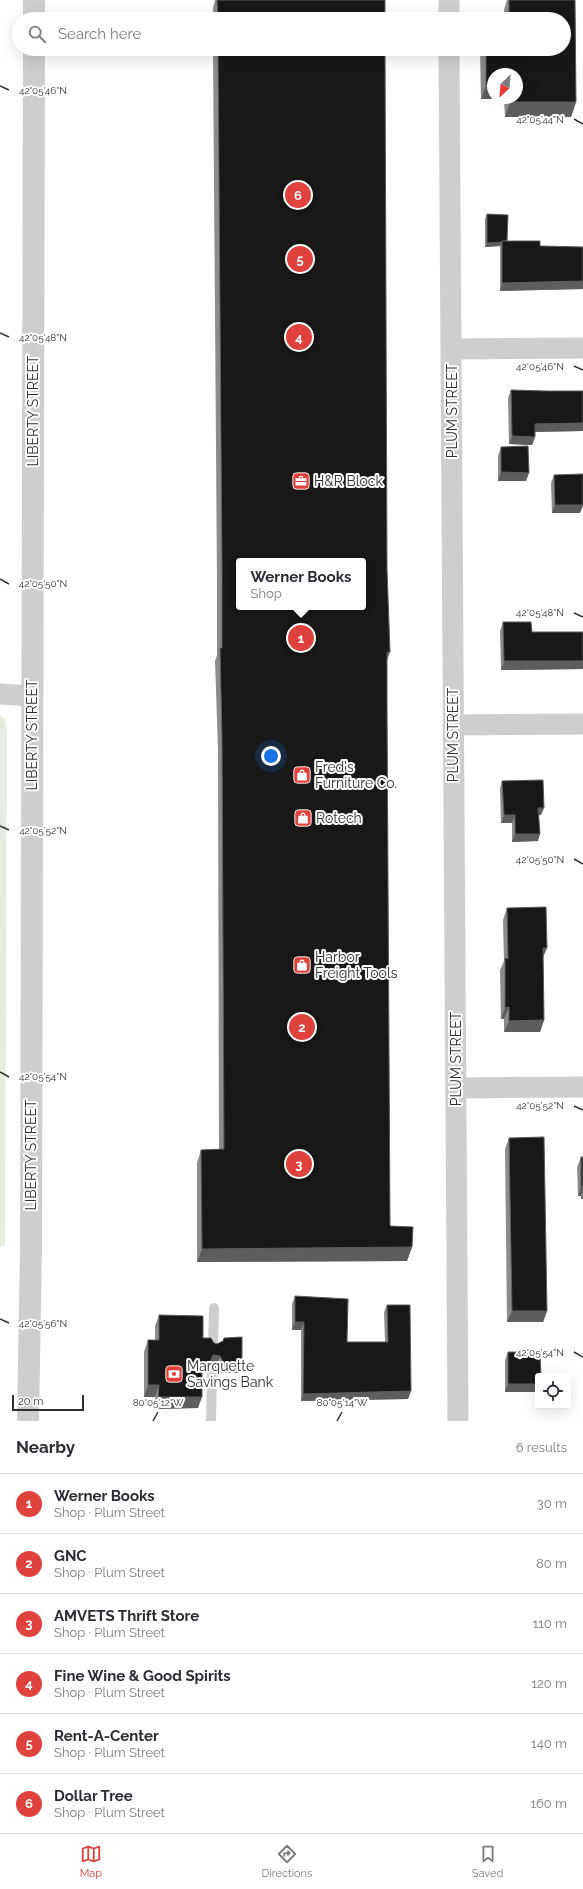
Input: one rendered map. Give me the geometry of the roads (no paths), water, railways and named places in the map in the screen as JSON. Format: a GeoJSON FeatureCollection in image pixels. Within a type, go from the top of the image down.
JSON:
{"type":"FeatureCollection","features":[{"type":"Feature","properties":{"kind":"street"},"geometry":{"type":"LineString","coordinates":[[34,0],[34,12]]}},
{"type":"Feature","properties":{"kind":"street"},"geometry":{"type":"LineString","coordinates":[[449,0],[449,12]]}},
{"type":"Feature","properties":{"kind":"street","name":"LIBERTY STREET"},"geometry":{"type":"LineString","coordinates":[[28,1421],[31,1247],[34,56]]}},
{"type":"Feature","properties":{"kind":"street","name":"PLUM STREET"},"geometry":{"type":"LineString","coordinates":[[449,56],[458,1421]]}},
{"type":"Feature","properties":{"kind":"street"},"geometry":{"type":"LineString","coordinates":[[452,349],[583,348]]}},
{"type":"Feature","properties":{"kind":"street"},"geometry":{"type":"LineString","coordinates":[[0,694],[32,696]]}},
{"type":"Feature","properties":{"kind":"street"},"geometry":{"type":"LineString","coordinates":[[453,725],[583,724]]}},
{"type":"Feature","properties":{"kind":"street"},"geometry":{"type":"LineString","coordinates":[[456,1088],[583,1087]]}},
{"type":"Feature","properties":{"kind":"lane"},"geometry":{"type":"LineString","coordinates":[[213,1349],[214,1308]]}},
{"type":"Feature","properties":{"kind":"lane"},"geometry":{"type":"LineString","coordinates":[[211,1421],[212,1373]]}},
{"type":"Feature","properties":{"kind":"place","name":"Dollar Tree"},"geometry":{"type":"Point","coordinates":[298,195]}},
{"type":"Feature","properties":{"kind":"place","name":"Rent-A-Center"},"geometry":{"type":"Point","coordinates":[300,259]}},
{"type":"Feature","properties":{"kind":"place","name":"Fine Wine & Good Spirits"},"geometry":{"type":"Point","coordinates":[299,337]}},
{"type":"Feature","properties":{"kind":"place","name":"H&R Block"},"geometry":{"type":"Point","coordinates":[301,481]}},
{"type":"Feature","properties":{"kind":"place","name":"Werner Books"},"geometry":{"type":"Point","coordinates":[301,638]}},
{"type":"Feature","properties":{"kind":"place","name":"Fred's Furniture Co."},"geometry":{"type":"Point","coordinates":[302,775]}},
{"type":"Feature","properties":{"kind":"place","name":"Rotech"},"geometry":{"type":"Point","coordinates":[303,818]}},
{"type":"Feature","properties":{"kind":"place","name":"Harbor Freight Tools"},"geometry":{"type":"Point","coordinates":[302,965]}},
{"type":"Feature","properties":{"kind":"place","name":"GNC"},"geometry":{"type":"Point","coordinates":[302,1027]}},
{"type":"Feature","properties":{"kind":"place","name":"AMVETS Thrift Store"},"geometry":{"type":"Point","coordinates":[299,1164]}},
{"type":"Feature","properties":{"kind":"place","name":"Marquette Savings Bank"},"geometry":{"type":"Point","coordinates":[174,1374]}}]}
